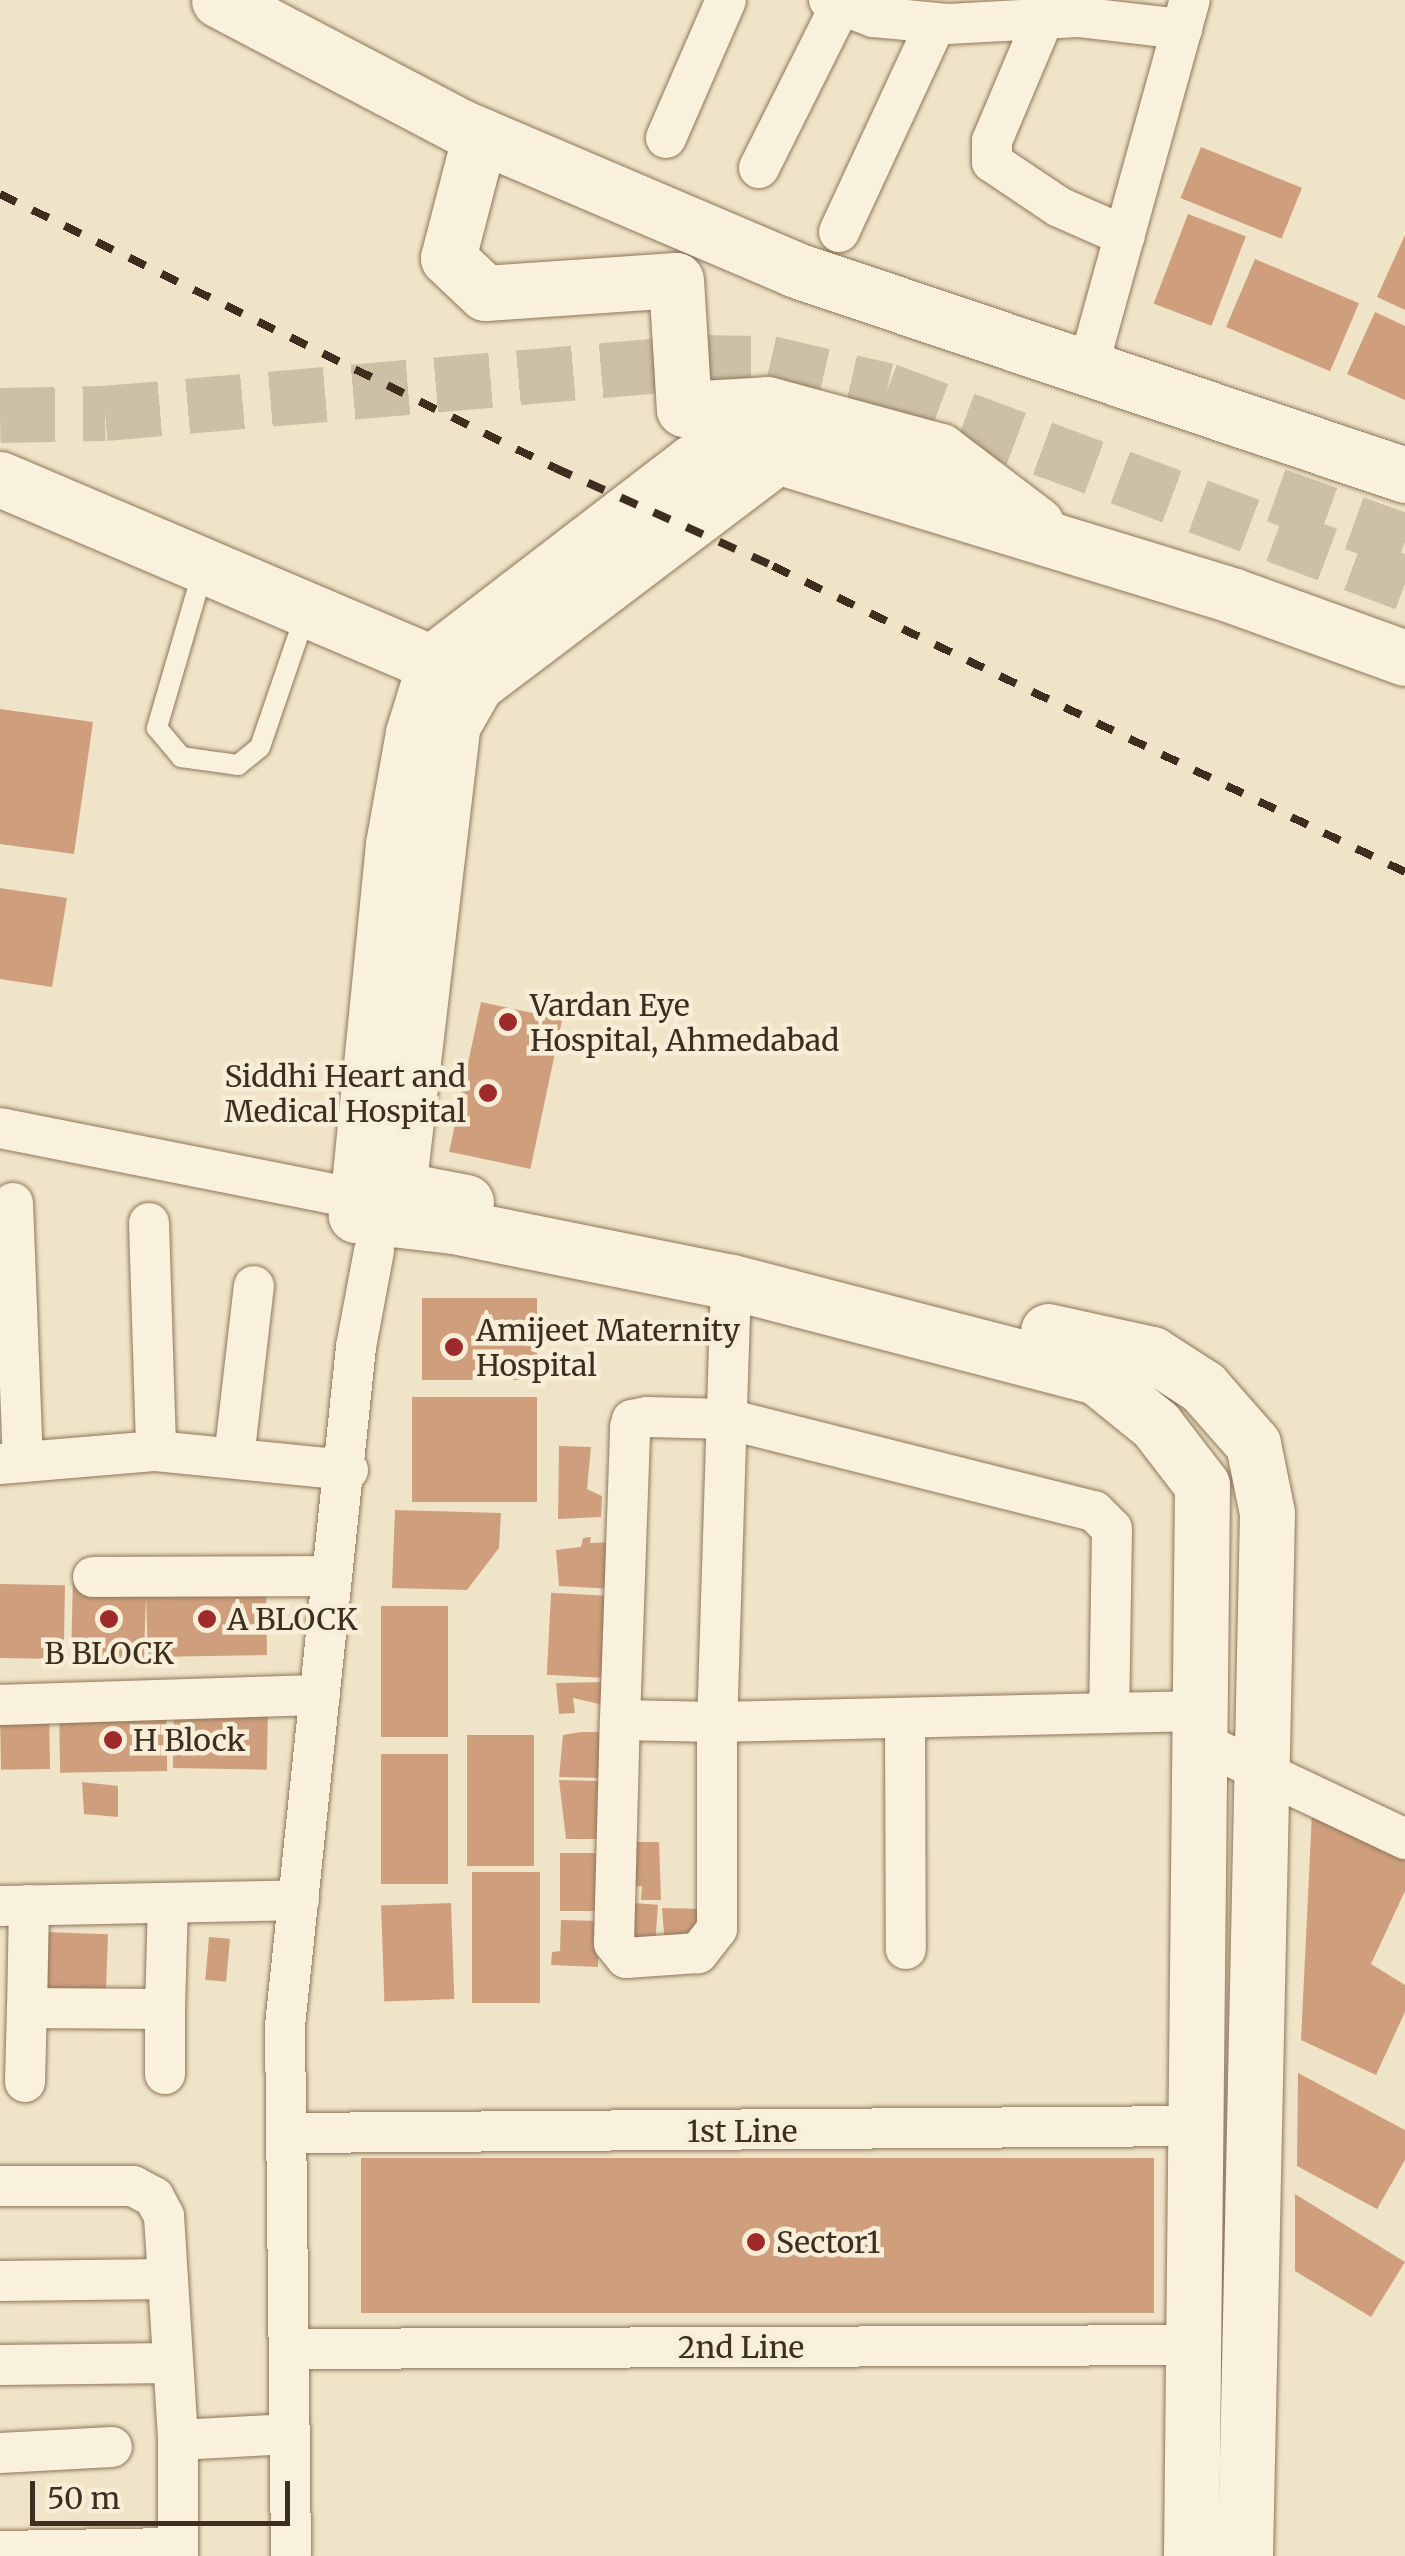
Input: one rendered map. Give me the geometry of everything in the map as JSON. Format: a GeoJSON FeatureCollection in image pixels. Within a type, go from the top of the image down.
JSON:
{"type":"FeatureCollection","features":[{"type":"Feature","properties":{"kind":"street"},"geometry":{"type":"LineString","coordinates":[[666,138],[726,0]]}},
{"type":"Feature","properties":{"kind":"street"},"geometry":{"type":"LineString","coordinates":[[759,168],[835,2],[873,17],[936,23],[1186,15],[1088,367]]}},
{"type":"Feature","properties":{"kind":"street"},"geometry":{"type":"LineString","coordinates":[[251,6],[480,135],[796,270],[1405,474]]}},
{"type":"Feature","properties":{"kind":"street"},"geometry":{"type":"LineString","coordinates":[[1042,20],[992,141],[992,162],[1058,207],[1124,236]]}},
{"type":"Feature","properties":{"kind":"street"},"geometry":{"type":"LineString","coordinates":[[839,232],[936,23]]}},
{"type":"Feature","properties":{"kind":"street"},"geometry":{"type":"LineString","coordinates":[[480,135],[448,258],[486,294],[676,280],[684,409],[767,404],[940,451],[1062,544]]}},
{"type":"Feature","properties":{"kind":"street"},"geometry":{"type":"LineString","coordinates":[[456,671],[777,456],[1234,596],[1405,658]]}},
{"type":"Feature","properties":{"kind":"street"},"geometry":{"type":"LineString","coordinates":[[0,478],[456,671]]}},
{"type":"Feature","properties":{"kind":"street"},"geometry":{"type":"LineString","coordinates":[[291,2556],[286,2026],[332,1576],[348,1470],[368,1208],[452,726],[456,671]]}},
{"type":"Feature","properties":{"kind":"street"},"geometry":{"type":"LineString","coordinates":[[0,1128],[731,1282],[1097,1377],[1156,1425],[1202,1485],[1191,2556]]}},
{"type":"Feature","properties":{"kind":"street"},"geometry":{"type":"LineString","coordinates":[[14,1203],[12,1463],[156,1452],[348,1470]]}},
{"type":"Feature","properties":{"kind":"street"},"geometry":{"type":"LineString","coordinates":[[368,1208],[1152,1354],[1203,1387],[1253,1444],[1268,1513],[1245,2556]]}},
{"type":"Feature","properties":{"kind":"street"},"geometry":{"type":"LineString","coordinates":[[149,1223],[156,1452]]}},
{"type":"Feature","properties":{"kind":"street"},"geometry":{"type":"LineString","coordinates":[[731,1282],[727,1419],[718,1722],[712,1944],[698,1952],[626,1958],[614,1942],[632,1420],[727,1419],[1107,1519],[1110,1713]]}},
{"type":"Feature","properties":{"kind":"street"},"geometry":{"type":"LineString","coordinates":[[234,1458],[254,1286]]}},
{"type":"Feature","properties":{"kind":"street"},"geometry":{"type":"LineString","coordinates":[[94,1577],[332,1576]]}},
{"type":"Feature","properties":{"kind":"street"},"geometry":{"type":"LineString","coordinates":[[0,1705],[320,1694]]}},
{"type":"Feature","properties":{"kind":"street"},"geometry":{"type":"LineString","coordinates":[[620,1720],[718,1722],[1110,1713],[1202,1727],[1261,1770],[1405,1839]]}},
{"type":"Feature","properties":{"kind":"street"},"geometry":{"type":"LineString","coordinates":[[905,1718],[906,1949]]}},
{"type":"Feature","properties":{"kind":"street"},"geometry":{"type":"LineString","coordinates":[[25,2082],[28,2008],[15,1906],[299,1900]]}},
{"type":"Feature","properties":{"kind":"street"},"geometry":{"type":"LineString","coordinates":[[165,2074],[168,1903]]}},
{"type":"Feature","properties":{"kind":"street"},"geometry":{"type":"LineString","coordinates":[[28,2008],[165,2009]]}},
{"type":"Feature","properties":{"kind":"street","name":"1st Line"},"geometry":{"type":"LineString","coordinates":[[287,2132],[1196,2126]]}},
{"type":"Feature","properties":{"kind":"street"},"geometry":{"type":"LineString","coordinates":[[0,2186],[133,2186],[154,2197],[164,2216],[178,2440],[178,2552],[0,2552]]}},
{"type":"Feature","properties":{"kind":"street"},"geometry":{"type":"LineString","coordinates":[[0,2281],[168,2278]]}},
{"type":"Feature","properties":{"kind":"street","name":"2nd Line"},"geometry":{"type":"LineString","coordinates":[[289,2349],[1194,2345]]}},
{"type":"Feature","properties":{"kind":"street"},"geometry":{"type":"LineString","coordinates":[[0,2365],[173,2363]]}},
{"type":"Feature","properties":{"kind":"street"},"geometry":{"type":"LineString","coordinates":[[178,2440],[290,2434]]}},
{"type":"Feature","properties":{"kind":"street"},"geometry":{"type":"LineString","coordinates":[[0,2453],[112,2446]]}},
{"type":"Feature","properties":{"kind":"lane"},"geometry":{"type":"LineString","coordinates":[[205,564],[157,728],[182,757],[238,765],[260,747],[308,607]]}},
{"type":"Feature","properties":{"kind":"building"},"geometry":{"type":"Polygon","coordinates":[[[1201,147],[1302,188],[1281,239],[1180,198],[1201,147]]]}},
{"type":"Feature","properties":{"kind":"building"},"geometry":{"type":"Polygon","coordinates":[[[1188,214],[1246,236],[1211,326],[1154,304],[1188,214]]]}},
{"type":"Feature","properties":{"kind":"building"},"geometry":{"type":"Polygon","coordinates":[[[1405,235],[1405,310],[1377,297],[1405,235]]]}},
{"type":"Feature","properties":{"kind":"building"},"geometry":{"type":"Polygon","coordinates":[[[1255,259],[1359,303],[1330,371],[1226,327],[1255,259]]]}},
{"type":"Feature","properties":{"kind":"building"},"geometry":{"type":"Polygon","coordinates":[[[1375,312],[1405,326],[1405,400],[1347,374],[1375,312]]]}},
{"type":"Feature","properties":{"kind":"building"},"geometry":{"type":"Polygon","coordinates":[[[0,709],[93,722],[74,854],[0,844],[0,709]]]}},
{"type":"Feature","properties":{"kind":"building"},"geometry":{"type":"Polygon","coordinates":[[[0,888],[67,898],[52,987],[0,979],[0,888]]]}},
{"type":"Feature","properties":{"kind":"building"},"geometry":{"type":"Polygon","coordinates":[[[481,1002],[562,1019],[530,1169],[449,1152],[481,1002]]]}},
{"type":"Feature","properties":{"kind":"building"},"geometry":{"type":"Polygon","coordinates":[[[422,1298],[537,1298],[537,1380],[422,1380],[422,1298]]]}},
{"type":"Feature","properties":{"kind":"building"},"geometry":{"type":"Polygon","coordinates":[[[412,1397],[537,1397],[537,1502],[412,1502],[412,1397]]]}},
{"type":"Feature","properties":{"kind":"building"},"geometry":{"type":"Polygon","coordinates":[[[559,1446],[591,1447],[587,1489],[602,1496],[601,1517],[558,1519],[559,1446]]]}},
{"type":"Feature","properties":{"kind":"building"},"geometry":{"type":"Polygon","coordinates":[[[395,1510],[501,1513],[499,1548],[467,1590],[392,1588],[395,1510]]]}},
{"type":"Feature","properties":{"kind":"building"},"geometry":{"type":"Polygon","coordinates":[[[591,1537],[590,1543],[612,1542],[613,1589],[559,1586],[556,1550],[581,1547],[583,1538],[591,1537]]]}},
{"type":"Feature","properties":{"kind":"building"},"geometry":{"type":"Polygon","coordinates":[[[266,1578],[267,1655],[148,1657],[146,1595],[144,1659],[71,1657],[73,1579],[266,1578]]]}},
{"type":"Feature","properties":{"kind":"building"},"geometry":{"type":"Polygon","coordinates":[[[0,1584],[65,1585],[64,1659],[0,1658],[0,1584]]]}},
{"type":"Feature","properties":{"kind":"building"},"geometry":{"type":"Polygon","coordinates":[[[551,1593],[611,1596],[607,1678],[547,1675],[551,1593]]]}},
{"type":"Feature","properties":{"kind":"building"},"geometry":{"type":"Polygon","coordinates":[[[381,1606],[448,1606],[448,1737],[381,1737],[381,1606]]]}},
{"type":"Feature","properties":{"kind":"building"},"geometry":{"type":"Polygon","coordinates":[[[606,1682],[608,1706],[573,1698],[575,1713],[559,1714],[556,1683],[606,1682]]]}},
{"type":"Feature","properties":{"kind":"building"},"geometry":{"type":"Polygon","coordinates":[[[174,1702],[268,1704],[267,1770],[173,1768],[174,1702]]]}},
{"type":"Feature","properties":{"kind":"building","name":"H Block"},"geometry":{"type":"Polygon","coordinates":[[[166,1705],[167,1771],[60,1773],[59,1707],[166,1705]]]}},
{"type":"Feature","properties":{"kind":"building"},"geometry":{"type":"Polygon","coordinates":[[[49,1709],[50,1769],[1,1770],[0,1710],[49,1709]]]}},
{"type":"Feature","properties":{"kind":"building"},"geometry":{"type":"Polygon","coordinates":[[[599,1732],[600,1778],[559,1777],[563,1735],[599,1732]]]}},
{"type":"Feature","properties":{"kind":"building"},"geometry":{"type":"Polygon","coordinates":[[[467,1735],[534,1735],[534,1866],[467,1866],[467,1735]]]}},
{"type":"Feature","properties":{"kind":"building"},"geometry":{"type":"Polygon","coordinates":[[[381,1754],[448,1754],[448,1884],[381,1884],[381,1754]]]}},
{"type":"Feature","properties":{"kind":"building"},"geometry":{"type":"Polygon","coordinates":[[[559,1780],[599,1781],[598,1839],[566,1839],[559,1780]]]}},
{"type":"Feature","properties":{"kind":"building"},"geometry":{"type":"Polygon","coordinates":[[[82,1782],[118,1786],[118,1817],[84,1814],[82,1782]]]}},
{"type":"Feature","properties":{"kind":"building"},"geometry":{"type":"Polygon","coordinates":[[[1312,1813],[1405,1854],[1405,1891],[1371,1964],[1405,1985],[1405,2012],[1376,2075],[1301,2040],[1312,1813]]]}},
{"type":"Feature","properties":{"kind":"building"},"geometry":{"type":"Polygon","coordinates":[[[620,1842],[659,1842],[661,1900],[641,1900],[642,1886],[619,1888],[620,1842]]]}},
{"type":"Feature","properties":{"kind":"building"},"geometry":{"type":"Polygon","coordinates":[[[560,1853],[599,1853],[599,1911],[560,1911],[560,1853]]]}},
{"type":"Feature","properties":{"kind":"building"},"geometry":{"type":"Polygon","coordinates":[[[472,1872],[540,1872],[540,2003],[472,2003],[472,1872]]]}},
{"type":"Feature","properties":{"kind":"building"},"geometry":{"type":"Polygon","coordinates":[[[618,1902],[658,1905],[655,1949],[615,1946],[618,1902]]]}},
{"type":"Feature","properties":{"kind":"building"},"geometry":{"type":"Polygon","coordinates":[[[451,1903],[454,1999],[384,2001],[381,1905],[451,1903]]]}},
{"type":"Feature","properties":{"kind":"building"},"geometry":{"type":"Polygon","coordinates":[[[662,1908],[706,1909],[703,1947],[665,1947],[662,1908]]]}},
{"type":"Feature","properties":{"kind":"building"},"geometry":{"type":"Polygon","coordinates":[[[561,1920],[598,1921],[598,1967],[551,1965],[552,1952],[560,1951],[561,1920]]]}},
{"type":"Feature","properties":{"kind":"building"},"geometry":{"type":"Polygon","coordinates":[[[44,1932],[108,1934],[106,1998],[42,1996],[44,1932]]]}},
{"type":"Feature","properties":{"kind":"building"},"geometry":{"type":"Polygon","coordinates":[[[209,1937],[230,1939],[226,1982],[205,1980],[209,1937]]]}},
{"type":"Feature","properties":{"kind":"building"},"geometry":{"type":"Polygon","coordinates":[[[1298,2073],[1405,2130],[1405,2160],[1377,2209],[1297,2166],[1298,2073]]]}},
{"type":"Feature","properties":{"kind":"building","name":"Sector1"},"geometry":{"type":"Polygon","coordinates":[[[361,2158],[1154,2158],[1154,2313],[361,2313],[361,2158]]]}},
{"type":"Feature","properties":{"kind":"building"},"geometry":{"type":"Polygon","coordinates":[[[1295,2194],[1405,2262],[1371,2317],[1295,2271],[1295,2194]]]}},
{"type":"Feature","properties":{"kind":"tunnel"},"geometry":{"type":"LineString","coordinates":[[0,415],[105,413],[696,362],[770,363],[887,390],[1405,583]]}},
{"type":"Feature","properties":{"kind":"tunnel"},"geometry":{"type":"LineString","coordinates":[[1276,495],[1405,541]]}},
{"type":"Feature","properties":{"kind":"railway"},"geometry":{"type":"LineString","coordinates":[[0,194],[555,468],[773,566],[1405,872]]}},
{"type":"Feature","properties":{"kind":"place","name":"Vardan Eye Hospital, Ahmedabad"},"geometry":{"type":"Point","coordinates":[508,1022]}},
{"type":"Feature","properties":{"kind":"place","name":"Siddhi Heart and Medical Hospital"},"geometry":{"type":"Point","coordinates":[488,1093]}},
{"type":"Feature","properties":{"kind":"place","name":"Amijeet Maternity Hospital"},"geometry":{"type":"Point","coordinates":[454,1347]}},
{"type":"Feature","properties":{"kind":"place","name":"B BLOCK"},"geometry":{"type":"Point","coordinates":[109,1619]}},
{"type":"Feature","properties":{"kind":"place","name":"A BLOCK"},"geometry":{"type":"Point","coordinates":[207,1619]}},
{"type":"Feature","properties":{"kind":"place","name":"H Block"},"geometry":{"type":"Point","coordinates":[113,1740]}},
{"type":"Feature","properties":{"kind":"place","name":"Sector1"},"geometry":{"type":"Point","coordinates":[756,2242]}}]}
